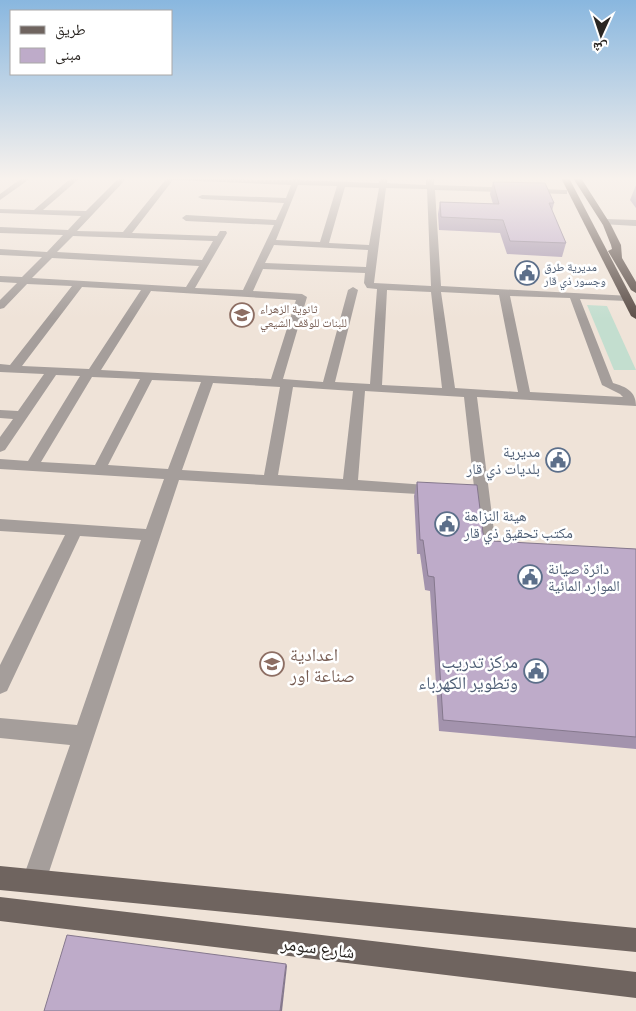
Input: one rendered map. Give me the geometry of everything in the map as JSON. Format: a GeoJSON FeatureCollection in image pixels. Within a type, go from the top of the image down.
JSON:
{"type":"FeatureCollection","features":[{"type":"Feature","properties":{"kind":"highway"},"geometry":{"type":"LineString","coordinates":[[581,225],[586,236],[605,257],[636,316]]}},
{"type":"Feature","properties":{"kind":"highway"},"geometry":{"type":"LineString","coordinates":[[599,225],[605,257]]}},
{"type":"Feature","properties":{"kind":"highway"},"geometry":{"type":"LineString","coordinates":[[600,225],[636,290]]}},
{"type":"Feature","properties":{"kind":"main road"},"geometry":{"type":"LineString","coordinates":[[0,878],[636,940]]}},
{"type":"Feature","properties":{"kind":"main road","name":"شارع سومر"},"geometry":{"type":"LineString","coordinates":[[0,909],[636,985]]}},
{"type":"Feature","properties":{"kind":"street"},"geometry":{"type":"LineString","coordinates":[[0,306],[78,225]]}},
{"type":"Feature","properties":{"kind":"street"},"geometry":{"type":"LineString","coordinates":[[126,234],[133,225]]}},
{"type":"Feature","properties":{"kind":"street"},"geometry":{"type":"LineString","coordinates":[[0,230],[126,234],[158,225]]}},
{"type":"Feature","properties":{"kind":"street"},"geometry":{"type":"LineString","coordinates":[[199,225],[219,239]]}},
{"type":"Feature","properties":{"kind":"street"},"geometry":{"type":"LineString","coordinates":[[189,290],[229,225]]}},
{"type":"Feature","properties":{"kind":"street"},"geometry":{"type":"LineString","coordinates":[[247,293],[278,225]]}},
{"type":"Feature","properties":{"kind":"street"},"geometry":{"type":"LineString","coordinates":[[324,245],[330,225]]}},
{"type":"Feature","properties":{"kind":"street"},"geometry":{"type":"LineString","coordinates":[[377,225],[370,270],[370,285],[436,290],[627,298]]}},
{"type":"Feature","properties":{"kind":"street"},"geometry":{"type":"LineString","coordinates":[[432,225],[436,290],[449,392]]}},
{"type":"Feature","properties":{"kind":"street"},"geometry":{"type":"LineString","coordinates":[[601,228],[621,225]]}},
{"type":"Feature","properties":{"kind":"street"},"geometry":{"type":"LineString","coordinates":[[601,228],[636,226]]}},
{"type":"Feature","properties":{"kind":"street"},"geometry":{"type":"LineString","coordinates":[[271,242],[374,248]]}},
{"type":"Feature","properties":{"kind":"street"},"geometry":{"type":"LineString","coordinates":[[0,252],[204,263]]}},
{"type":"Feature","properties":{"kind":"street"},"geometry":{"type":"LineString","coordinates":[[260,266],[370,270]]}},
{"type":"Feature","properties":{"kind":"street"},"geometry":{"type":"LineString","coordinates":[[0,279],[302,297],[282,384],[270,481]]}},
{"type":"Feature","properties":{"kind":"street"},"geometry":{"type":"LineString","coordinates":[[13,369],[80,283]]}},
{"type":"Feature","properties":{"kind":"street"},"geometry":{"type":"LineString","coordinates":[[376,388],[382,287]]}},
{"type":"Feature","properties":{"kind":"street"},"geometry":{"type":"LineString","coordinates":[[32,466],[148,288]]}},
{"type":"Feature","properties":{"kind":"street"},"geometry":{"type":"LineString","coordinates":[[328,386],[353,290]]}},
{"type":"Feature","properties":{"kind":"street"},"geometry":{"type":"LineString","coordinates":[[504,293],[525,396]]}},
{"type":"Feature","properties":{"kind":"street"},"geometry":{"type":"LineString","coordinates":[[574,296],[608,385],[625,391],[634,402]]}},
{"type":"Feature","properties":{"kind":"street"},"geometry":{"type":"LineString","coordinates":[[0,368],[634,402]]}},
{"type":"Feature","properties":{"kind":"street"},"geometry":{"type":"LineString","coordinates":[[0,447],[52,371]]}},
{"type":"Feature","properties":{"kind":"street"},"geometry":{"type":"LineString","coordinates":[[99,470],[147,377]]}},
{"type":"Feature","properties":{"kind":"street"},"geometry":{"type":"LineString","coordinates":[[34,881],[151,535],[208,380]]}},
{"type":"Feature","properties":{"kind":"street"},"geometry":{"type":"LineString","coordinates":[[350,485],[359,388]]}},
{"type":"Feature","properties":{"kind":"street"},"geometry":{"type":"LineString","coordinates":[[470,394],[488,547]]}},
{"type":"Feature","properties":{"kind":"street"},"geometry":{"type":"LineString","coordinates":[[0,414],[22,415]]}},
{"type":"Feature","properties":{"kind":"street"},"geometry":{"type":"LineString","coordinates":[[0,464],[482,493]]}},
{"type":"Feature","properties":{"kind":"street"},"geometry":{"type":"LineString","coordinates":[[0,525],[151,535]]}},
{"type":"Feature","properties":{"kind":"street"},"geometry":{"type":"LineString","coordinates":[[1,681],[75,530]]}},
{"type":"Feature","properties":{"kind":"street"},"geometry":{"type":"LineString","coordinates":[[0,728],[83,736]]}},
{"type":"Feature","properties":{"kind":"green space"},"geometry":{"type":"Polygon","coordinates":[[[587,305],[607,306],[636,370],[614,370],[587,305]]]}},
{"type":"Feature","properties":{"kind":"building"},"geometry":{"type":"Polygon","coordinates":[[[505,225],[558,225],[566,243],[510,241],[505,225]]]}},
{"type":"Feature","properties":{"kind":"building","name":"مركز تدريب وتطوير الكهرباء"},"geometry":{"type":"Polygon","coordinates":[[[417,482],[477,485],[483,533],[486,539],[492,541],[636,549],[636,737],[443,720],[434,577],[428,576],[423,540],[420,540],[417,482]]]}},
{"type":"Feature","properties":{"kind":"building"},"geometry":{"type":"Polygon","coordinates":[[[67,935],[286,964],[280,1011],[44,1011],[67,935]]]}},
{"type":"Feature","properties":{"kind":"place","name":"مديرية طرق وجسور ذي قار"},"geometry":{"type":"Point","coordinates":[527,273]}},
{"type":"Feature","properties":{"kind":"place","name":"ثانوية الزهراء للبنات للوقف الشيعي"},"geometry":{"type":"Point","coordinates":[242,315]}},
{"type":"Feature","properties":{"kind":"place","name":"مديرية بلديات ذي قار"},"geometry":{"type":"Point","coordinates":[558,460]}},
{"type":"Feature","properties":{"kind":"place","name":"هيئة النزاهة مكتب تحقيق ذي قار"},"geometry":{"type":"Point","coordinates":[447,524]}},
{"type":"Feature","properties":{"kind":"place","name":"دائرة صيانة الموارد المائية"},"geometry":{"type":"Point","coordinates":[530,577]}},
{"type":"Feature","properties":{"kind":"place","name":"اعدادية صناعة اور"},"geometry":{"type":"Point","coordinates":[272,664]}},
{"type":"Feature","properties":{"kind":"place","name":"مركز تدريب وتطوير الكهرباء"},"geometry":{"type":"Point","coordinates":[536,671]}}]}
